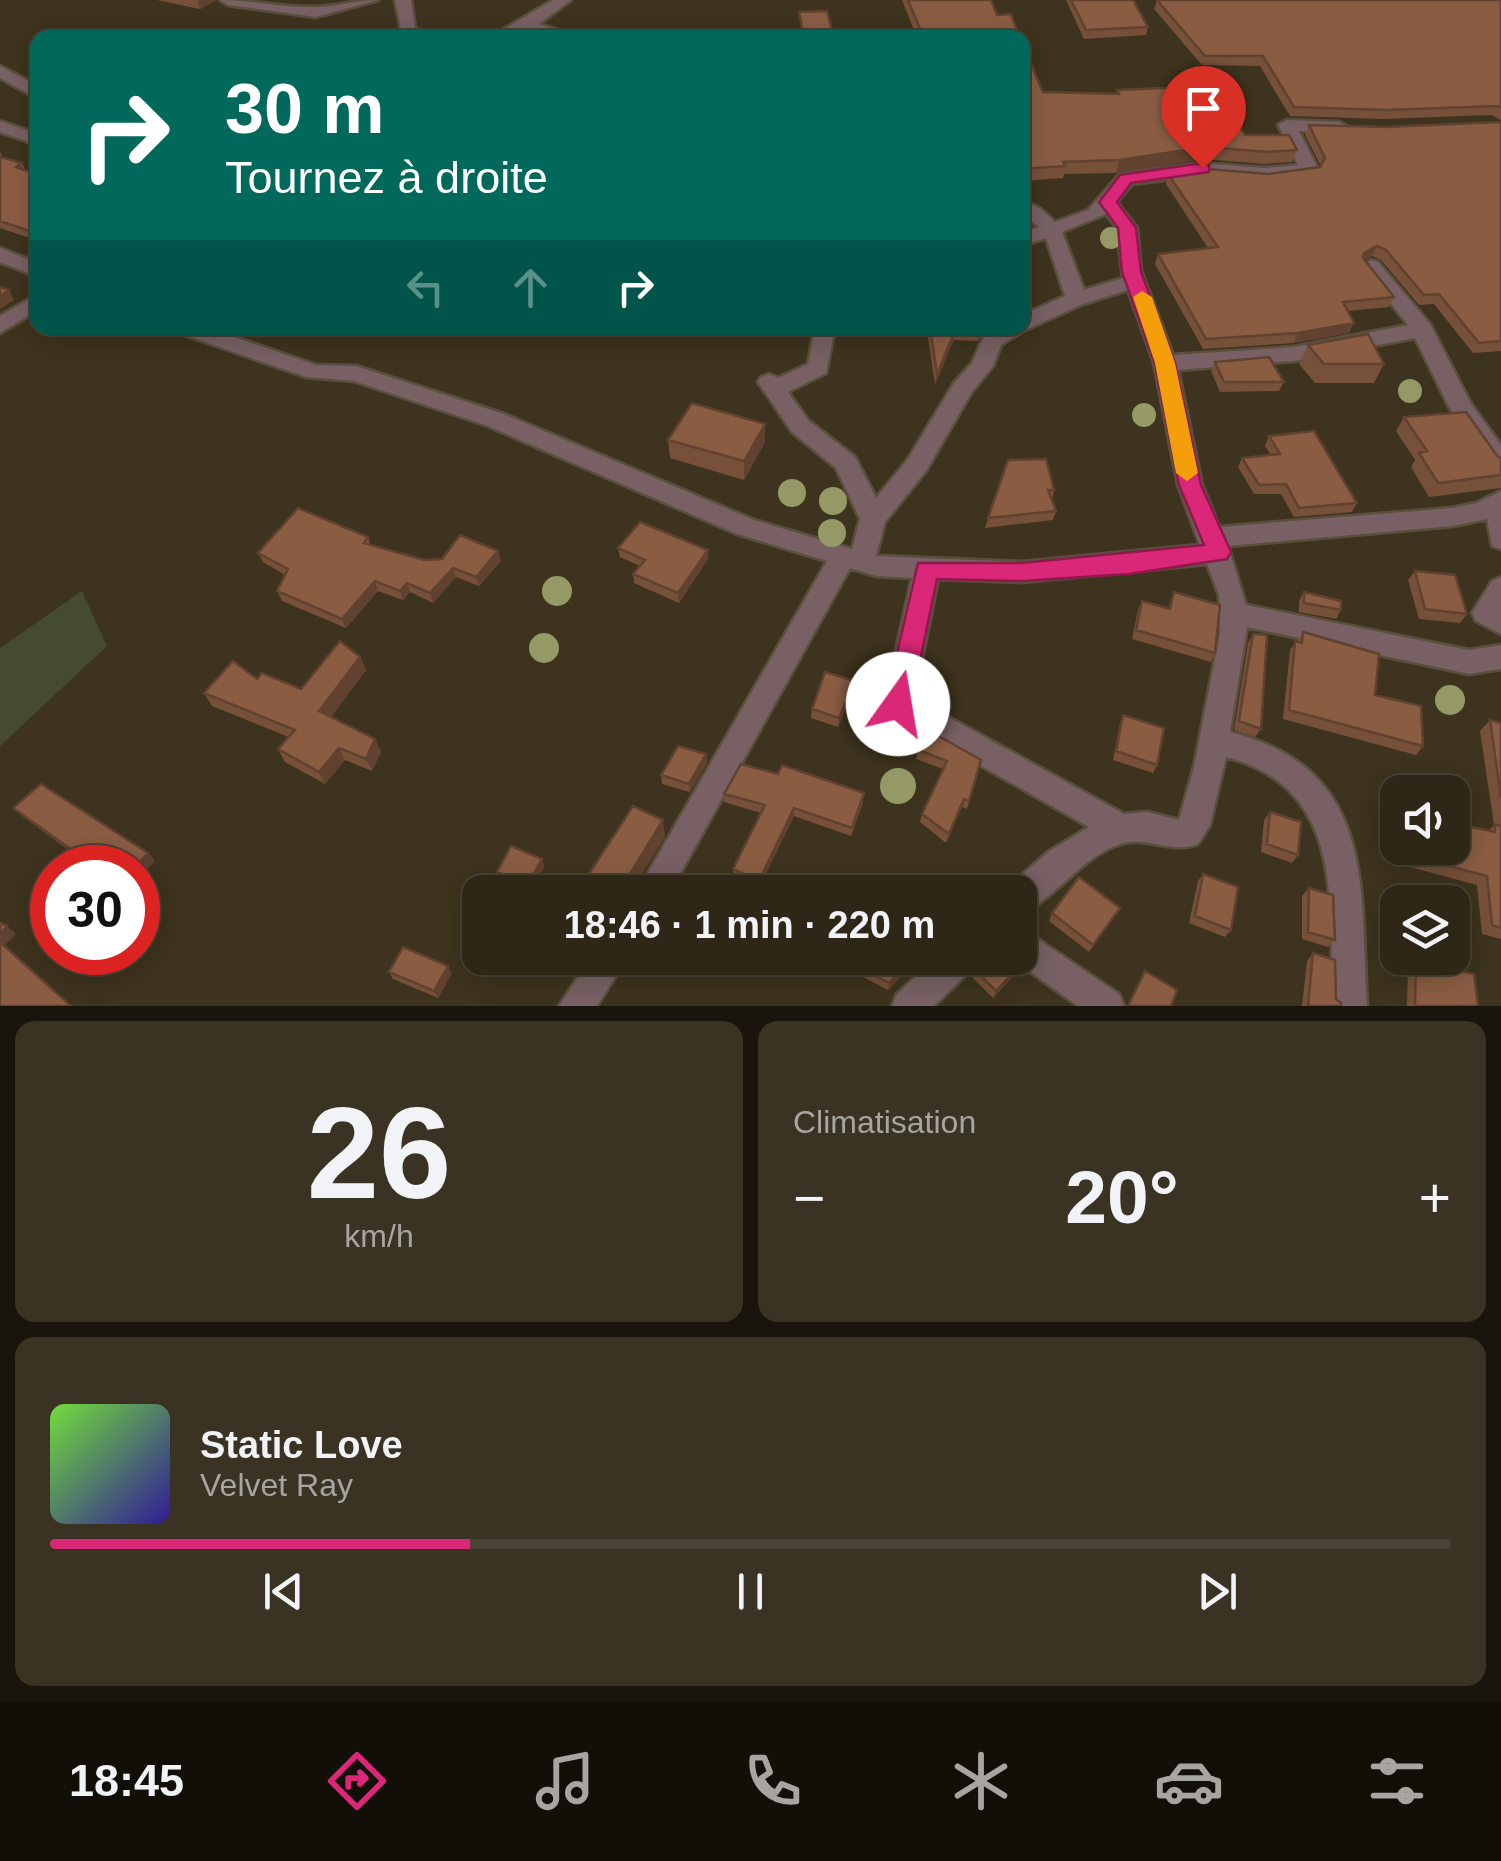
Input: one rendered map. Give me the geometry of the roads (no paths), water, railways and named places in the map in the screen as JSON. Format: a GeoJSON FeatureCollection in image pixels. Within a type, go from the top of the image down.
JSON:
{"type":"FeatureCollection","features":[{"type":"Feature","properties":{"kind":"street"},"geometry":{"type":"LineString","coordinates":[[228,0],[316,12],[370,0]]}},
{"type":"Feature","properties":{"kind":"street"},"geometry":{"type":"LineString","coordinates":[[404,0],[408,30]]}},
{"type":"Feature","properties":{"kind":"street"},"geometry":{"type":"LineString","coordinates":[[516,30],[563,0]]}},
{"type":"Feature","properties":{"kind":"street"},"geometry":{"type":"LineString","coordinates":[[526,26],[542,30]]}},
{"type":"Feature","properties":{"kind":"street"},"geometry":{"type":"LineString","coordinates":[[0,71],[30,89]]}},
{"type":"Feature","properties":{"kind":"street"},"geometry":{"type":"LineString","coordinates":[[1030,238],[1095,214],[1126,179],[1203,168],[1264,174],[1309,168],[1287,125],[1363,128]]}},
{"type":"Feature","properties":{"kind":"street"},"geometry":{"type":"LineString","coordinates":[[0,126],[30,137]]}},
{"type":"Feature","properties":{"kind":"street"},"geometry":{"type":"LineString","coordinates":[[1037,882],[1118,827],[1146,826],[1174,837],[1186,834],[1194,825],[1234,633],[1234,613],[1216,545],[1190,485],[1165,363],[1136,280],[1127,228],[1108,202]]}},
{"type":"Feature","properties":{"kind":"street"},"geometry":{"type":"LineString","coordinates":[[1030,212],[1048,224],[1062,248],[1076,300]]}},
{"type":"Feature","properties":{"kind":"street"},"geometry":{"type":"LineString","coordinates":[[0,254],[30,267]]}},
{"type":"Feature","properties":{"kind":"street"},"geometry":{"type":"LineString","coordinates":[[1371,266],[1422,329],[1461,407],[1501,463]]}},
{"type":"Feature","properties":{"kind":"street"},"geometry":{"type":"LineString","coordinates":[[1030,320],[1136,280]]}},
{"type":"Feature","properties":{"kind":"street"},"geometry":{"type":"LineString","coordinates":[[0,326],[30,305]]}},
{"type":"Feature","properties":{"kind":"street"},"geometry":{"type":"LineString","coordinates":[[1165,363],[1261,360],[1339,350],[1422,329]]}},
{"type":"Feature","properties":{"kind":"street"},"geometry":{"type":"LineString","coordinates":[[206,335],[314,372],[356,374],[496,420],[646,487],[852,561],[926,569],[1022,572],[1129,564],[1270,535],[1453,516],[1482,511],[1499,501],[1501,539]]}},
{"type":"Feature","properties":{"kind":"street"},"geometry":{"type":"LineString","coordinates":[[824,335],[818,368],[772,386],[800,426],[846,463],[873,520]]}},
{"type":"Feature","properties":{"kind":"street"},"geometry":{"type":"LineString","coordinates":[[663,875],[873,520],[917,465],[962,388],[982,366],[992,341],[1002,335]]}},
{"type":"Feature","properties":{"kind":"street"},"geometry":{"type":"LineString","coordinates":[[926,569],[898,704],[1118,827]]}},
{"type":"Feature","properties":{"kind":"street"},"geometry":{"type":"LineString","coordinates":[[1501,588],[1486,613],[1501,623]]}},
{"type":"Feature","properties":{"kind":"street"},"geometry":{"type":"LineString","coordinates":[[1234,613],[1470,662],[1501,657]]}},
{"type":"Feature","properties":{"kind":"street"},"geometry":{"type":"LineString","coordinates":[[1213,742],[1268,757],[1286,767],[1316,802],[1329,826],[1345,869],[1350,1006]]}},
{"type":"Feature","properties":{"kind":"street"},"geometry":{"type":"LineString","coordinates":[[1037,956],[1107,1006]]}},
{"type":"Feature","properties":{"kind":"street"},"geometry":{"type":"LineString","coordinates":[[587,1001],[601,975]]}},
{"type":"Feature","properties":{"kind":"street"},"geometry":{"type":"LineString","coordinates":[[909,1006],[941,975]]}}]}
